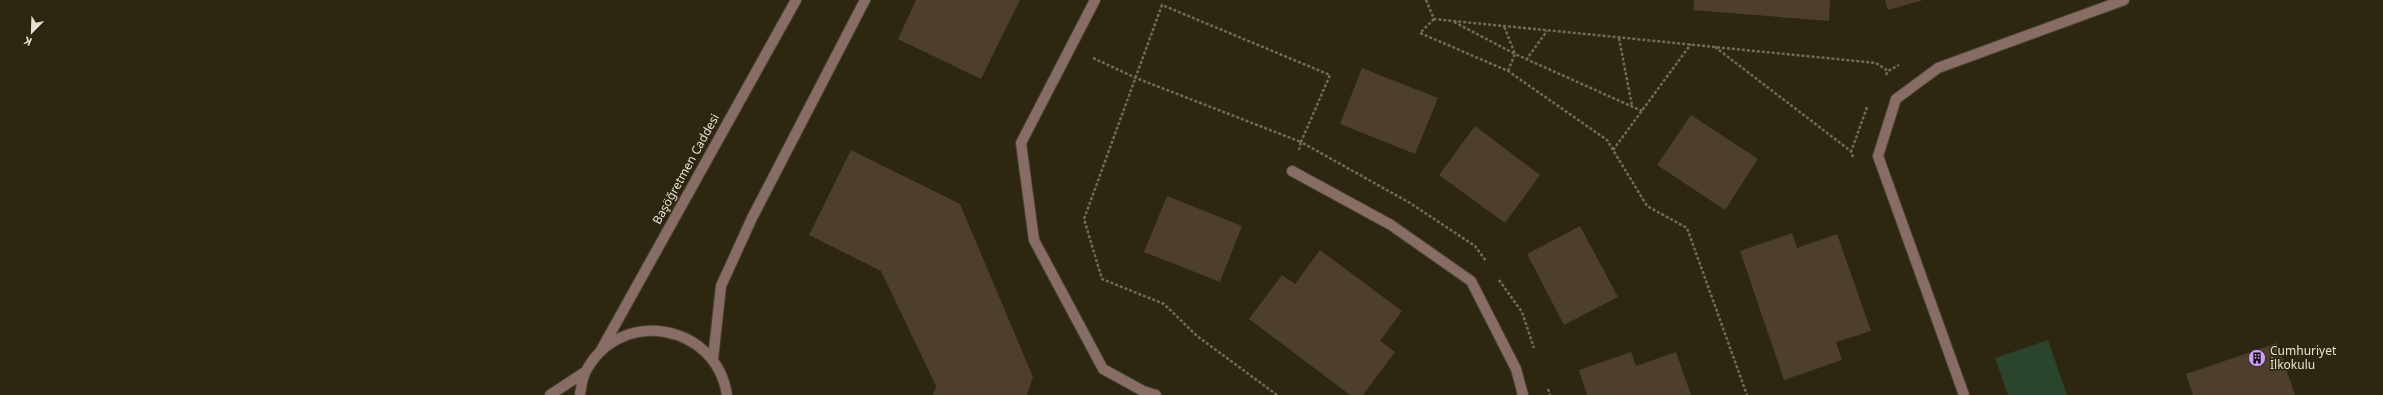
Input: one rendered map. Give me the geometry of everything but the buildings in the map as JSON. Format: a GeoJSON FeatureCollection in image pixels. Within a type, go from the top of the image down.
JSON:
{"type":"FeatureCollection","features":[{"type":"Feature","properties":{"kind":"street","name":"Başöğretmen Caddesi"},"geometry":{"type":"LineString","coordinates":[[580,395],[585,372],[600,352],[796,0]]}},
{"type":"Feature","properties":{"kind":"street"},"geometry":{"type":"LineString","coordinates":[[712,359],[722,286],[752,218],[865,0]]}},
{"type":"Feature","properties":{"kind":"street"},"geometry":{"type":"LineString","coordinates":[[1095,0],[1021,143],[1034,240],[1103,369],[1143,391],[1156,395]]}},
{"type":"Feature","properties":{"kind":"street"},"geometry":{"type":"LineString","coordinates":[[1964,395],[1878,156],[1896,98],[1938,68],[2124,0]]}},
{"type":"Feature","properties":{"kind":"street"},"geometry":{"type":"LineString","coordinates":[[1292,171],[1391,225],[1471,281],[1516,369],[1523,395]]}},
{"type":"Feature","properties":{"kind":"street","name":"Başöğretmen Caddesi"},"geometry":{"type":"LineString","coordinates":[[600,352],[621,337],[652,331],[671,332],[694,342],[712,359],[725,382],[727,395]]}},
{"type":"Feature","properties":{"kind":"street"},"geometry":{"type":"LineString","coordinates":[[550,395],[585,372]]}},
{"type":"Feature","properties":{"kind":"street"},"geometry":{"type":"LineString","coordinates":[[725,382],[734,395]]}},
{"type":"Feature","properties":{"kind":"path"},"geometry":{"type":"LineString","coordinates":[[1426,0],[1434,19]]}},
{"type":"Feature","properties":{"kind":"path"},"geometry":{"type":"LineString","coordinates":[[1277,395],[1197,336],[1164,304],[1102,279],[1084,219],[1162,5],[1330,75],[1301,142],[1292,171]]}},
{"type":"Feature","properties":{"kind":"path"},"geometry":{"type":"LineString","coordinates":[[1434,19],[1876,63],[1912,87]]}},
{"type":"Feature","properties":{"kind":"path"},"geometry":{"type":"LineString","coordinates":[[1434,19],[1420,34],[1508,71],[1607,140],[1647,206],[1687,228],[1747,395]]}},
{"type":"Feature","properties":{"kind":"path"},"geometry":{"type":"LineString","coordinates":[[1452,21],[1526,60],[1642,111]]}},
{"type":"Feature","properties":{"kind":"path"},"geometry":{"type":"LineString","coordinates":[[1504,26],[1515,54],[1508,71]]}},
{"type":"Feature","properties":{"kind":"path"},"geometry":{"type":"LineString","coordinates":[[1526,60],[1547,30]]}},
{"type":"Feature","properties":{"kind":"path"},"geometry":{"type":"LineString","coordinates":[[1619,38],[1632,107]]}},
{"type":"Feature","properties":{"kind":"path"},"geometry":{"type":"LineString","coordinates":[[1613,150],[1691,44]]}},
{"type":"Feature","properties":{"kind":"path"},"geometry":{"type":"LineString","coordinates":[[1714,47],[1851,152],[1878,156]]}},
{"type":"Feature","properties":{"kind":"path"},"geometry":{"type":"LineString","coordinates":[[1070,48],[1136,78],[1301,142],[1423,211],[1476,246],[1488,264]]}},
{"type":"Feature","properties":{"kind":"path"},"geometry":{"type":"LineString","coordinates":[[1884,78],[1888,71],[1901,64]]}},
{"type":"Feature","properties":{"kind":"path"},"geometry":{"type":"LineString","coordinates":[[1854,159],[1851,152],[1868,105]]}},
{"type":"Feature","properties":{"kind":"path"},"geometry":{"type":"LineString","coordinates":[[1497,276],[1522,312],[1535,350]]}},
{"type":"Feature","properties":{"kind":"path"},"geometry":{"type":"LineString","coordinates":[[1548,388],[1550,395]]}},
{"type":"Feature","properties":{"kind":"green space"},"geometry":{"type":"Polygon","coordinates":[[[2048,340],[2067,395],[2008,395],[1995,358],[2048,340]]]}},
{"type":"Feature","properties":{"kind":"place","name":"Cumhuriyet İlkokulu"},"geometry":{"type":"Point","coordinates":[2257,358]}}]}
